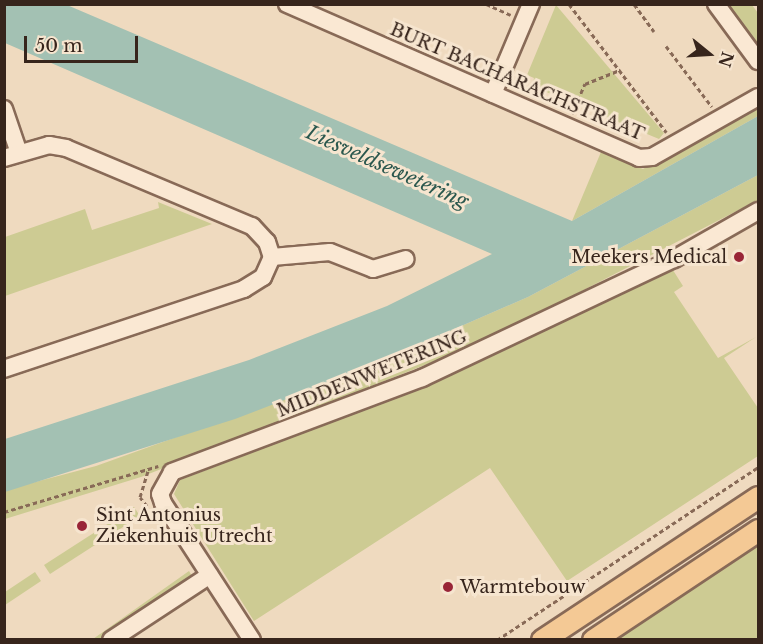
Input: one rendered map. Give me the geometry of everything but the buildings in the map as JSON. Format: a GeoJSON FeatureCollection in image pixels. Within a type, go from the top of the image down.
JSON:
{"type":"FeatureCollection","features":[{"type":"Feature","properties":{"kind":"main road"},"geometry":{"type":"LineString","coordinates":[[542,639],[759,497]]}},
{"type":"Feature","properties":{"kind":"main road"},"geometry":{"type":"LineString","coordinates":[[593,639],[759,530]]}},
{"type":"Feature","properties":{"kind":"street","name":"BURT BACHARACHSTRAAT"},"geometry":{"type":"LineString","coordinates":[[287,4],[639,158],[652,158],[759,97]]}},
{"type":"Feature","properties":{"kind":"street"},"geometry":{"type":"LineString","coordinates":[[493,94],[531,4]]}},
{"type":"Feature","properties":{"kind":"street"},"geometry":{"type":"LineString","coordinates":[[716,4],[759,62]]}},
{"type":"Feature","properties":{"kind":"street"},"geometry":{"type":"LineString","coordinates":[[4,109],[12,155],[66,148],[252,226],[267,242],[272,257],[263,278],[244,289],[4,369]]}},
{"type":"Feature","properties":{"kind":"street","name":"MIDDENWETERING"},"geometry":{"type":"LineString","coordinates":[[252,639],[160,494],[172,472],[422,378],[674,259],[759,211]]}},
{"type":"Feature","properties":{"kind":"street"},"geometry":{"type":"LineString","coordinates":[[272,257],[330,252],[373,269],[405,259]]}},
{"type":"Feature","properties":{"kind":"street"},"geometry":{"type":"LineString","coordinates":[[111,639],[210,575]]}},
{"type":"Feature","properties":{"kind":"path"},"geometry":{"type":"LineString","coordinates":[[486,4],[523,20]]}},
{"type":"Feature","properties":{"kind":"path"},"geometry":{"type":"LineString","coordinates":[[569,4],[675,144]]}},
{"type":"Feature","properties":{"kind":"path"},"geometry":{"type":"LineString","coordinates":[[634,4],[654,32]]}},
{"type":"Feature","properties":{"kind":"path"},"geometry":{"type":"LineString","coordinates":[[666,46],[721,119]]}},
{"type":"Feature","properties":{"kind":"path"},"geometry":{"type":"LineString","coordinates":[[567,126],[585,84],[620,70]]}},
{"type":"Feature","properties":{"kind":"path"},"geometry":{"type":"LineString","coordinates":[[4,512],[170,462]]}},
{"type":"Feature","properties":{"kind":"path"},"geometry":{"type":"LineString","coordinates":[[497,639],[759,467]]}},
{"type":"Feature","properties":{"kind":"shaded area"},"geometry":{"type":"Polygon","coordinates":[[[556,5],[664,133],[659,139],[532,86],[534,78],[527,75],[556,5]]]}},
{"type":"Feature","properties":{"kind":"shaded area"},"geometry":{"type":"Polygon","coordinates":[[[727,5],[752,5],[758,13],[758,46],[727,5]]]}},
{"type":"Feature","properties":{"kind":"shaded area"},"geometry":{"type":"Polygon","coordinates":[[[758,103],[758,116],[572,221],[601,152],[643,169],[758,103]]]}},
{"type":"Feature","properties":{"kind":"shaded area"},"geometry":{"type":"Polygon","coordinates":[[[758,175],[758,200],[483,342],[141,477],[5,519],[5,490],[96,466],[349,375],[528,297],[758,175]]]}},
{"type":"Feature","properties":{"kind":"shaded area"},"geometry":{"type":"Polygon","coordinates":[[[158,202],[212,224],[5,296],[5,237],[85,209],[92,230],[159,208],[158,202]]]}},
{"type":"Feature","properties":{"kind":"shaded area"},"geometry":{"type":"Polygon","coordinates":[[[671,267],[683,286],[674,292],[718,358],[756,337],[724,358],[758,408],[758,456],[567,581],[490,468],[254,621],[174,494],[180,480],[435,383],[671,267]]]}},
{"type":"Feature","properties":{"kind":"shaded area"},"geometry":{"type":"Polygon","coordinates":[[[134,507],[140,516],[50,574],[44,565],[134,507]]]}},
{"type":"Feature","properties":{"kind":"shaded area"},"geometry":{"type":"Polygon","coordinates":[[[758,545],[758,639],[617,639],[758,545]]]}},
{"type":"Feature","properties":{"kind":"shaded area"},"geometry":{"type":"Polygon","coordinates":[[[189,571],[195,581],[106,639],[93,639],[189,571]]]}},
{"type":"Feature","properties":{"kind":"shaded area"},"geometry":{"type":"Polygon","coordinates":[[[35,572],[41,581],[5,605],[5,592],[35,572]]]}},
{"type":"Feature","properties":{"kind":"water","name":"Liesveldsewetering"},"geometry":{"type":"Polygon","coordinates":[[[5,4],[67,5],[572,221],[758,116],[758,175],[528,297],[349,375],[235,419],[5,492],[5,439],[249,360],[387,306],[492,254],[5,43],[5,4]]]}},
{"type":"Feature","properties":{"kind":"place","name":"Meekers Medical"},"geometry":{"type":"Point","coordinates":[739,257]}},
{"type":"Feature","properties":{"kind":"place","name":"Sint Antonius Ziekenhuis Utrecht"},"geometry":{"type":"Point","coordinates":[82,526]}},
{"type":"Feature","properties":{"kind":"place","name":"Warmtebouw"},"geometry":{"type":"Point","coordinates":[448,587]}}]}
